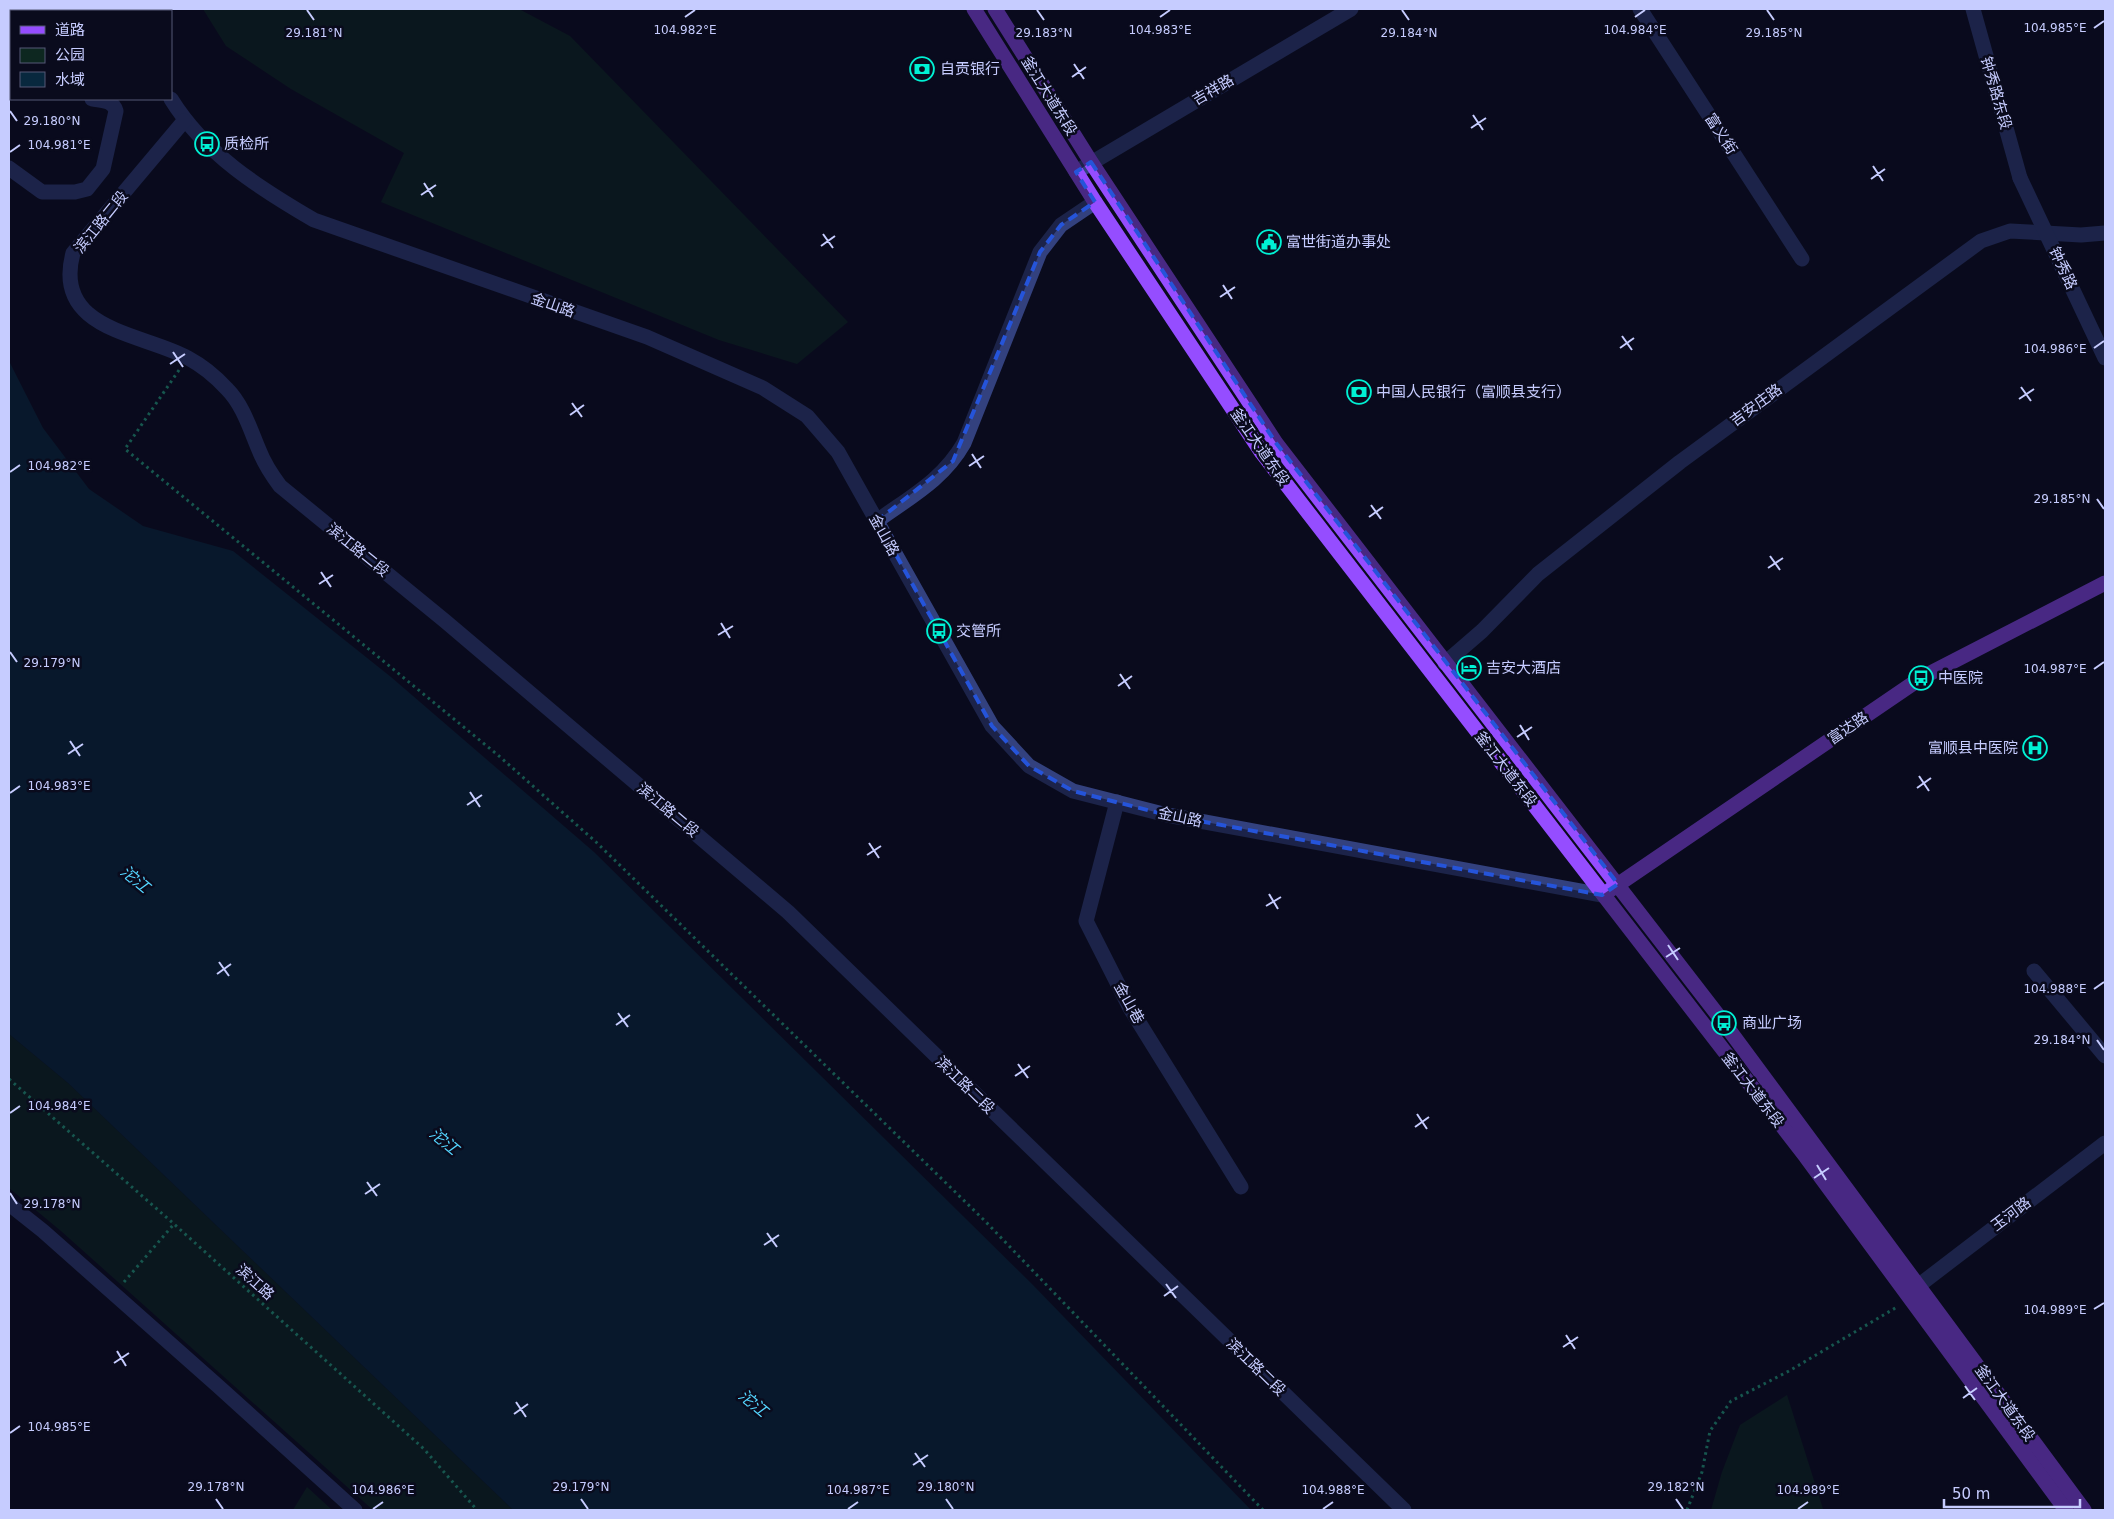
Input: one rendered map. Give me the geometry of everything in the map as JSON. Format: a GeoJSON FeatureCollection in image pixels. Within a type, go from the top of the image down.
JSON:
{"type":"FeatureCollection","features":[{"type":"Feature","properties":{"kind":"main road","name":"釜江大道东段"},"geometry":{"type":"LineString","coordinates":[[974,9],[1095,202],[1262,453],[1602,895],[2084,1510]]}},
{"type":"Feature","properties":{"kind":"main road","name":"釜江大道东段"},"geometry":{"type":"LineString","coordinates":[[995,9],[1091,162],[1276,443],[1724,1023],[2066,1510]]}},
{"type":"Feature","properties":{"kind":"main road","name":"富达路"},"geometry":{"type":"LineString","coordinates":[[1602,895],[1921,678],[2105,583]]}},
{"type":"Feature","properties":{"kind":"street","name":"吉祥路"},"geometry":{"type":"LineString","coordinates":[[1076,172],[1351,9]]}},
{"type":"Feature","properties":{"kind":"street","name":"富义街"},"geometry":{"type":"LineString","coordinates":[[1640,9],[1802,259]]}},
{"type":"Feature","properties":{"kind":"street","name":"钟秀路东段"},"geometry":{"type":"LineString","coordinates":[[1973,9],[2020,178]]}},
{"type":"Feature","properties":{"kind":"street"},"geometry":{"type":"LineString","coordinates":[[9,168],[42,192],[75,192],[87,189],[103,169],[116,111],[110,102],[98,100]]}},
{"type":"Feature","properties":{"kind":"street","name":"金山路"},"geometry":{"type":"LineString","coordinates":[[172,100],[184,121],[232,168],[277,199],[314,220],[647,337],[763,388],[807,416],[838,452],[992,726],[1029,766],[1073,791],[1167,815],[1602,895]]}},
{"type":"Feature","properties":{"kind":"street","name":"滨江路二段"},"geometry":{"type":"LineString","coordinates":[[184,121],[73,253],[70,267],[70,282],[74,295],[96,320],[117,332],[188,358],[210,372],[229,390],[246,418],[267,468],[280,486],[445,620],[788,912],[1404,1510]]}},
{"type":"Feature","properties":{"kind":"street","name":"钟秀路"},"geometry":{"type":"LineString","coordinates":[[2020,178],[2105,358]]}},
{"type":"Feature","properties":{"kind":"street"},"geometry":{"type":"LineString","coordinates":[[877,521],[938,477],[953,461],[964,443],[1040,252],[1061,225],[1095,202]]}},
{"type":"Feature","properties":{"kind":"street","name":"吉安庄路"},"geometry":{"type":"LineString","coordinates":[[1445,663],[1482,631],[1538,574],[1680,462],[1981,241],[2010,230],[2081,235],[2105,233]]}},
{"type":"Feature","properties":{"kind":"street","name":"金山巷"},"geometry":{"type":"LineString","coordinates":[[1117,802],[1086,921],[1130,1008],[1242,1187]]}},
{"type":"Feature","properties":{"kind":"street"},"geometry":{"type":"LineString","coordinates":[[2034,971],[2105,1056]]}},
{"type":"Feature","properties":{"kind":"street","name":"玉河路"},"geometry":{"type":"LineString","coordinates":[[1914,1292],[2105,1142]]}},
{"type":"Feature","properties":{"kind":"street"},"geometry":{"type":"LineString","coordinates":[[9,1204],[43,1231],[355,1510]]}},
{"type":"Feature","properties":{"kind":"path"},"geometry":{"type":"LineString","coordinates":[[188,358],[125,449],[499,756],[596,842],[985,1221],[1263,1510]]}},
{"type":"Feature","properties":{"kind":"path","name":"滨江路"},"geometry":{"type":"LineString","coordinates":[[9,1079],[174,1224],[424,1449],[477,1510]]}},
{"type":"Feature","properties":{"kind":"path"},"geometry":{"type":"LineString","coordinates":[[114,1294],[174,1224]]}},
{"type":"Feature","properties":{"kind":"path"},"geometry":{"type":"LineString","coordinates":[[1687,1510],[1702,1472],[1710,1431],[1731,1401],[1789,1371],[1914,1292]]}},
{"type":"Feature","properties":{"kind":"highlighted area"},"geometry":{"type":"Polygon","coordinates":[[[1091,162],[1276,443],[1618,884],[1602,895],[1167,815],[1073,791],[1029,766],[992,726],[877,521],[953,461],[1040,252],[1061,225],[1095,202],[1076,172],[1091,162]]]}},
{"type":"Feature","properties":{"kind":"green space"},"geometry":{"type":"Polygon","coordinates":[[[203,9],[519,9],[570,36],[848,322],[797,364],[719,340],[381,202],[404,153],[291,89],[226,46],[203,9]]]}},
{"type":"Feature","properties":{"kind":"green space"},"geometry":{"type":"Polygon","coordinates":[[[9,1034],[68,1083],[513,1510],[373,1510],[61,1231],[9,1188],[9,1034]]]}},
{"type":"Feature","properties":{"kind":"green space"},"geometry":{"type":"Polygon","coordinates":[[[1787,1395],[1823,1509],[1711,1510],[1722,1472],[1740,1425],[1787,1395]]]}},
{"type":"Feature","properties":{"kind":"green space"},"geometry":{"type":"Polygon","coordinates":[[[307,1487],[332,1510],[293,1510],[307,1487]]]}},
{"type":"Feature","properties":{"kind":"water","name":"沱江"},"geometry":{"type":"Polygon","coordinates":[[[9,361],[43,428],[89,489],[143,526],[233,551],[391,677],[594,852],[1031,1283],[1251,1510],[513,1510],[68,1083],[9,1034],[9,361]]]}},
{"type":"Feature","properties":{"kind":"place","name":"自贡银行"},"geometry":{"type":"Point","coordinates":[922,69]}},
{"type":"Feature","properties":{"kind":"place","name":"质检所"},"geometry":{"type":"Point","coordinates":[207,144]}},
{"type":"Feature","properties":{"kind":"place","name":"富世街道办事处"},"geometry":{"type":"Point","coordinates":[1269,242]}},
{"type":"Feature","properties":{"kind":"place","name":"中国人民银行（富顺县支行）"},"geometry":{"type":"Point","coordinates":[1359,392]}},
{"type":"Feature","properties":{"kind":"place","name":"交管所"},"geometry":{"type":"Point","coordinates":[939,631]}},
{"type":"Feature","properties":{"kind":"place","name":"吉安大酒店"},"geometry":{"type":"Point","coordinates":[1469,668]}},
{"type":"Feature","properties":{"kind":"place","name":"中医院"},"geometry":{"type":"Point","coordinates":[1921,678]}},
{"type":"Feature","properties":{"kind":"place","name":"富顺县中医院"},"geometry":{"type":"Point","coordinates":[2035,748]}},
{"type":"Feature","properties":{"kind":"place","name":"商业广场"},"geometry":{"type":"Point","coordinates":[1724,1023]}}]}
